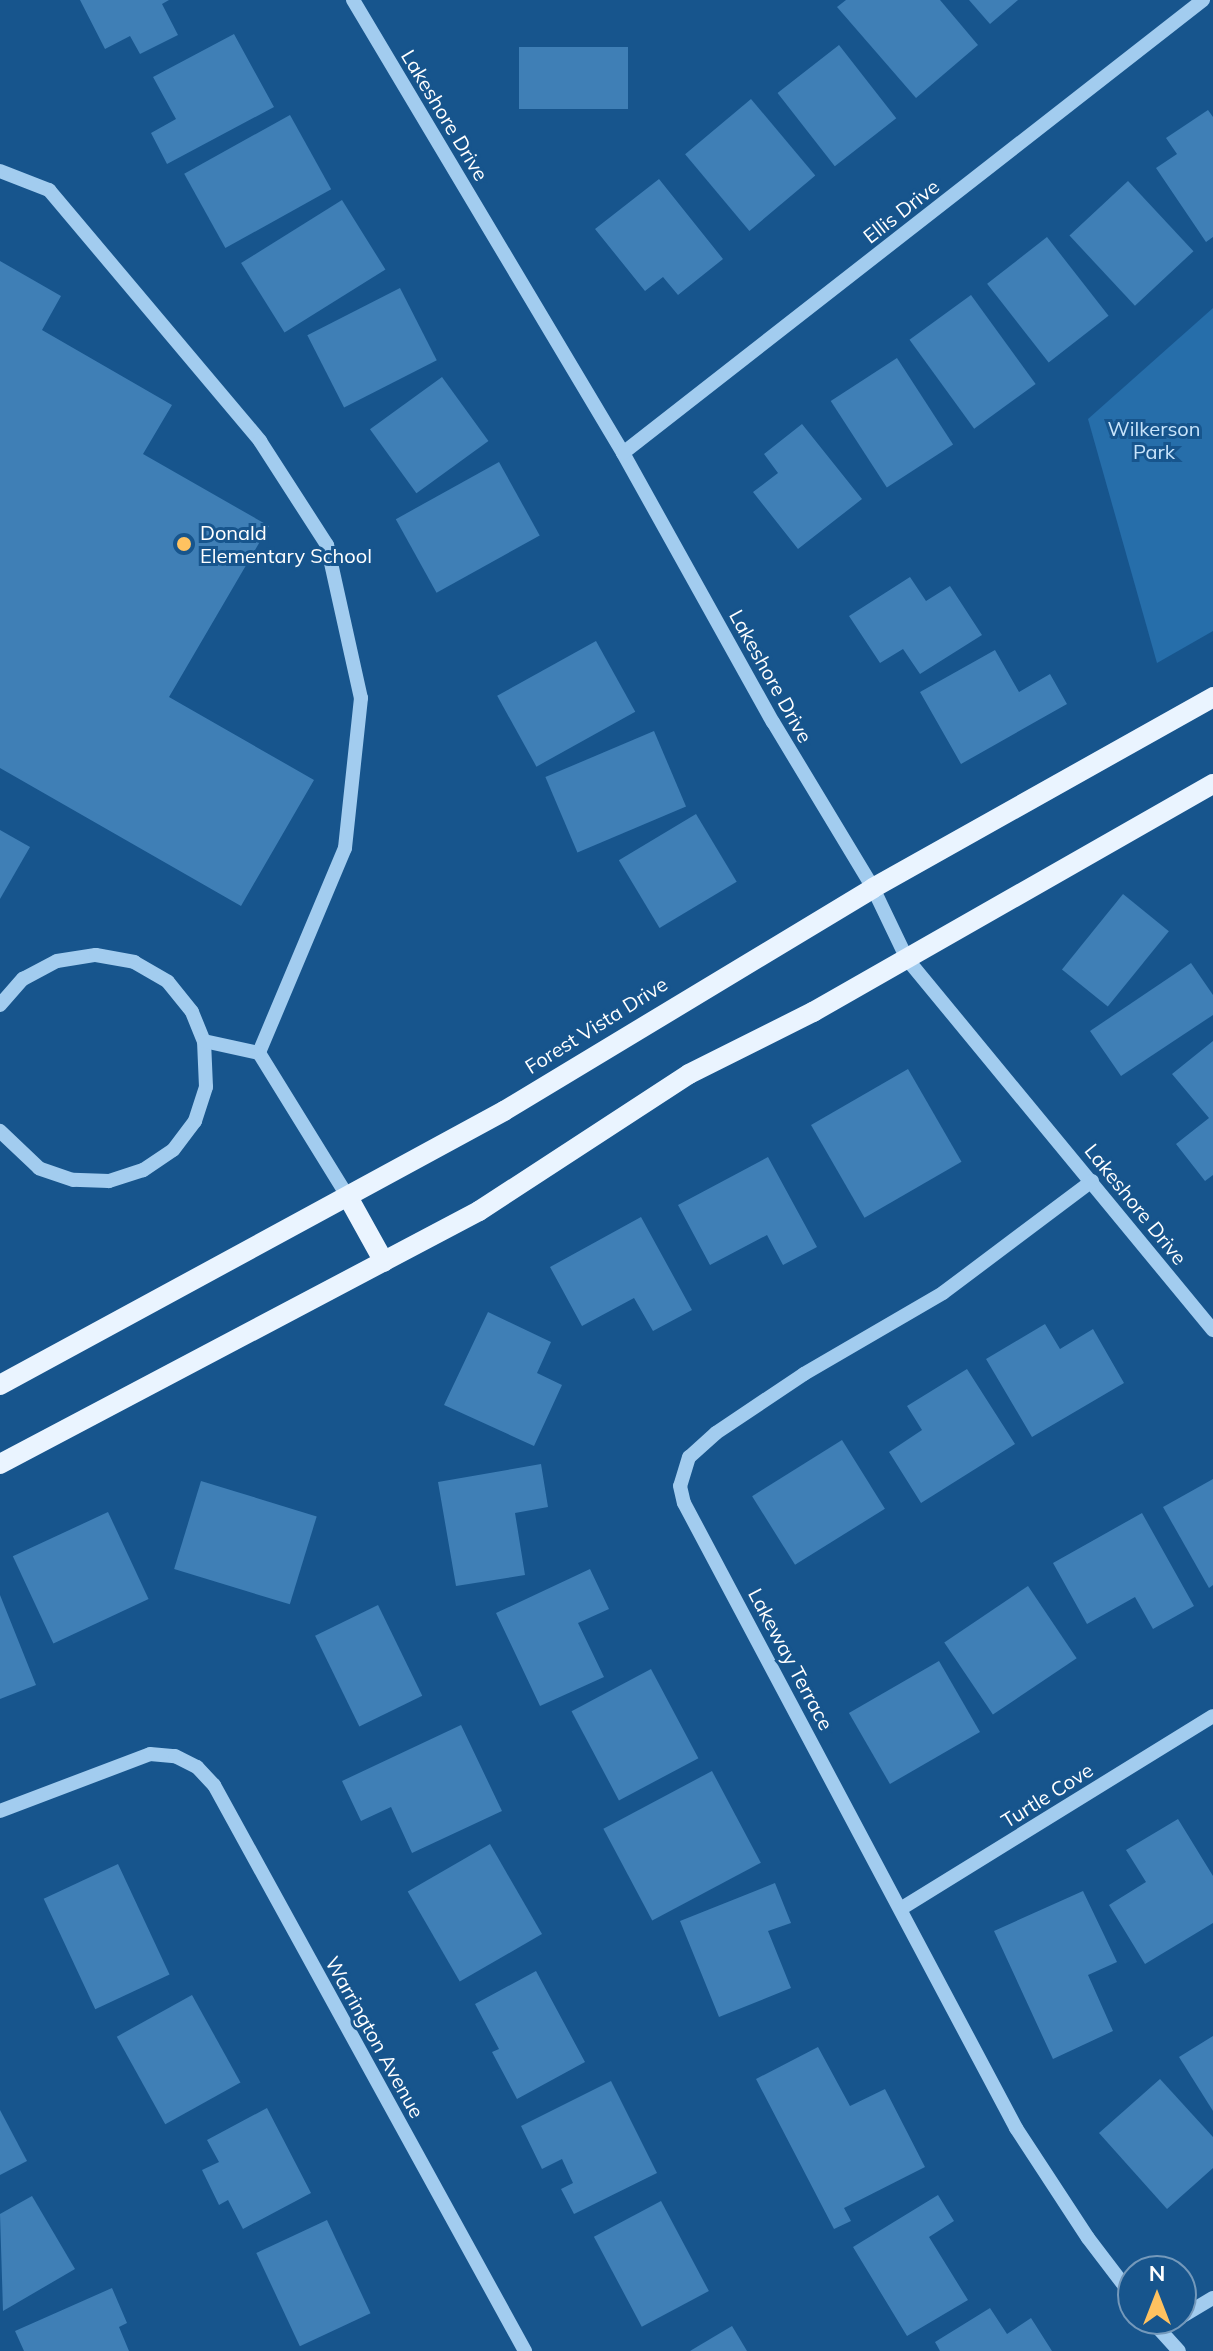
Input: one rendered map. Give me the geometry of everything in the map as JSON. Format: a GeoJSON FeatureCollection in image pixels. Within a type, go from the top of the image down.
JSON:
{"type":"FeatureCollection","features":[{"type":"Feature","properties":{"kind":"main road","name":"Forest Vista Drive"},"geometry":{"type":"LineString","coordinates":[[0,1385],[504,1111],[873,888],[1213,697]]}},
{"type":"Feature","properties":{"kind":"main road"},"geometry":{"type":"LineString","coordinates":[[0,1464],[479,1211],[689,1074],[907,959],[1213,784]]}},
{"type":"Feature","properties":{"kind":"main road"},"geometry":{"type":"LineString","coordinates":[[348,1197],[384,1262]]}},
{"type":"Feature","properties":{"kind":"street","name":"Lakeshore Drive"},"geometry":{"type":"LineString","coordinates":[[353,0],[623,453],[781,735],[873,888],[907,959],[1213,1330]]}},
{"type":"Feature","properties":{"kind":"street","name":"Ellis Drive"},"geometry":{"type":"LineString","coordinates":[[623,453],[1203,0]]}},
{"type":"Feature","properties":{"kind":"street"},"geometry":{"type":"LineString","coordinates":[[0,171],[49,190],[260,441],[327,545],[361,698],[345,848],[259,1053]]}},
{"type":"Feature","properties":{"kind":"street"},"geometry":{"type":"LineString","coordinates":[[0,1005],[23,979],[57,961],[96,955],[134,962],[168,982],[192,1012],[204,1041],[206,1087],[195,1121],[173,1150],[143,1170],[109,1181],[73,1180],[39,1168],[0,1131]]}},
{"type":"Feature","properties":{"kind":"street"},"geometry":{"type":"LineString","coordinates":[[204,1041],[259,1053],[348,1197]]}},
{"type":"Feature","properties":{"kind":"street","name":"Lakeway Terrace"},"geometry":{"type":"LineString","coordinates":[[1092,1181],[934,1300],[804,1374],[716,1433],[689,1457],[682,1473],[684,1503],[902,1908],[1016,2128],[1088,2238],[1117,2276]]}},
{"type":"Feature","properties":{"kind":"street","name":"Turtle Cove"},"geometry":{"type":"LineString","coordinates":[[902,1908],[1213,1716]]}},
{"type":"Feature","properties":{"kind":"street","name":"Warrington Avenue"},"geometry":{"type":"LineString","coordinates":[[0,1811],[126,1760],[150,1754],[175,1756],[197,1767],[214,1785],[525,2351]]}},
{"type":"Feature","properties":{"kind":"street"},"geometry":{"type":"LineString","coordinates":[[1164,2335],[1179,2351]]}},
{"type":"Feature","properties":{"kind":"green space","name":"Wilkerson Park"},"geometry":{"type":"Polygon","coordinates":[[[1213,308],[1213,631],[1157,663],[1088,419],[1213,308]]]}},
{"type":"Feature","properties":{"kind":"building"},"geometry":{"type":"Polygon","coordinates":[[[80,0],[169,0],[162,4],[178,35],[140,54],[130,36],[105,49],[80,0]]]}},
{"type":"Feature","properties":{"kind":"building"},"geometry":{"type":"Polygon","coordinates":[[[846,0],[940,0],[978,45],[916,98],[837,7],[846,0]]]}},
{"type":"Feature","properties":{"kind":"building"},"geometry":{"type":"Polygon","coordinates":[[[969,0],[1018,0],[990,24],[969,0]]]}},
{"type":"Feature","properties":{"kind":"building"},"geometry":{"type":"Polygon","coordinates":[[[234,34],[274,107],[167,164],[151,133],[176,119],[153,77],[234,34]]]}},
{"type":"Feature","properties":{"kind":"building"},"geometry":{"type":"Polygon","coordinates":[[[839,45],[896,118],[835,166],[778,93],[839,45]]]}},
{"type":"Feature","properties":{"kind":"building"},"geometry":{"type":"Polygon","coordinates":[[[519,47],[628,47],[628,109],[519,109],[519,47]]]}},
{"type":"Feature","properties":{"kind":"building"},"geometry":{"type":"Polygon","coordinates":[[[751,99],[815,176],[749,231],[685,154],[751,99]]]}},
{"type":"Feature","properties":{"kind":"building"},"geometry":{"type":"Polygon","coordinates":[[[1208,110],[1213,117],[1213,237],[1206,242],[1156,168],[1177,154],[1166,138],[1208,110]]]}},
{"type":"Feature","properties":{"kind":"building"},"geometry":{"type":"Polygon","coordinates":[[[290,115],[331,189],[225,248],[184,174],[290,115]]]}},
{"type":"Feature","properties":{"kind":"building"},"geometry":{"type":"Polygon","coordinates":[[[659,179],[723,259],[678,295],[663,277],[645,291],[595,229],[659,179]]]}},
{"type":"Feature","properties":{"kind":"building"},"geometry":{"type":"Polygon","coordinates":[[[1128,181],[1193,251],[1135,306],[1069,236],[1128,181]]]}},
{"type":"Feature","properties":{"kind":"building"},"geometry":{"type":"Polygon","coordinates":[[[342,200],[385,270],[285,333],[241,263],[342,200]]]}},
{"type":"Feature","properties":{"kind":"building"},"geometry":{"type":"Polygon","coordinates":[[[1047,237],[1109,316],[1049,363],[987,284],[1047,237]]]}},
{"type":"Feature","properties":{"kind":"building"},"geometry":{"type":"Polygon","coordinates":[[[0,261],[61,296],[42,330],[172,405],[143,454],[269,526],[169,697],[314,780],[241,906],[0,768],[0,261]]]}},
{"type":"Feature","properties":{"kind":"building"},"geometry":{"type":"Polygon","coordinates":[[[400,288],[437,360],[344,407],[307,335],[400,288]]]}},
{"type":"Feature","properties":{"kind":"building"},"geometry":{"type":"Polygon","coordinates":[[[971,295],[1036,384],[974,429],[910,340],[971,295]]]}},
{"type":"Feature","properties":{"kind":"building"},"geometry":{"type":"Polygon","coordinates":[[[897,358],[953,444],[887,487],[831,401],[897,358]]]}},
{"type":"Feature","properties":{"kind":"building"},"geometry":{"type":"Polygon","coordinates":[[[442,377],[488,441],[416,493],[370,429],[442,377]]]}},
{"type":"Feature","properties":{"kind":"building"},"geometry":{"type":"Polygon","coordinates":[[[802,424],[862,499],[798,549],[753,492],[778,473],[764,454],[802,424]]]}},
{"type":"Feature","properties":{"kind":"building"},"geometry":{"type":"Polygon","coordinates":[[[499,462],[540,535],[437,593],[396,519],[499,462]]]}},
{"type":"Feature","properties":{"kind":"building"},"geometry":{"type":"Polygon","coordinates":[[[910,577],[926,601],[950,586],[982,635],[920,674],[903,649],[880,663],[849,616],[910,577]]]}},
{"type":"Feature","properties":{"kind":"building"},"geometry":{"type":"Polygon","coordinates":[[[596,641],[635,712],[536,767],[497,696],[596,641]]]}},
{"type":"Feature","properties":{"kind":"building"},"geometry":{"type":"Polygon","coordinates":[[[995,650],[1019,692],[1050,674],[1067,704],[961,764],[920,692],[995,650]]]}},
{"type":"Feature","properties":{"kind":"building"},"geometry":{"type":"Polygon","coordinates":[[[654,731],[686,806],[577,853],[545,777],[654,731]]]}},
{"type":"Feature","properties":{"kind":"building"},"geometry":{"type":"Polygon","coordinates":[[[696,814],[737,882],[660,928],[619,860],[696,814]]]}},
{"type":"Feature","properties":{"kind":"building"},"geometry":{"type":"Polygon","coordinates":[[[0,830],[30,847],[0,899],[0,830]]]}},
{"type":"Feature","properties":{"kind":"building"},"geometry":{"type":"Polygon","coordinates":[[[1123,894],[1169,931],[1108,1007],[1062,969],[1123,894]]]}},
{"type":"Feature","properties":{"kind":"building"},"geometry":{"type":"Polygon","coordinates":[[[1191,963],[1213,995],[1213,1015],[1121,1076],[1090,1031],[1191,963]]]}},
{"type":"Feature","properties":{"kind":"building"},"geometry":{"type":"Polygon","coordinates":[[[1213,1041],[1213,1175],[1205,1181],[1176,1144],[1209,1118],[1172,1074],[1213,1041]]]}},
{"type":"Feature","properties":{"kind":"building"},"geometry":{"type":"Polygon","coordinates":[[[908,1069],[962,1162],[865,1218],[811,1125],[908,1069]]]}},
{"type":"Feature","properties":{"kind":"building"},"geometry":{"type":"Polygon","coordinates":[[[768,1157],[817,1247],[783,1265],[767,1235],[710,1265],[678,1205],[768,1157]]]}},
{"type":"Feature","properties":{"kind":"building"},"geometry":{"type":"Polygon","coordinates":[[[641,1217],[692,1310],[653,1331],[634,1298],[582,1326],[550,1267],[641,1217]]]}},
{"type":"Feature","properties":{"kind":"building"},"geometry":{"type":"Polygon","coordinates":[[[488,1312],[551,1342],[537,1373],[562,1385],[534,1446],[444,1405],[488,1312]]]}},
{"type":"Feature","properties":{"kind":"building"},"geometry":{"type":"Polygon","coordinates":[[[1045,1324],[1060,1349],[1093,1329],[1124,1383],[1032,1437],[986,1359],[1045,1324]]]}},
{"type":"Feature","properties":{"kind":"building"},"geometry":{"type":"Polygon","coordinates":[[[967,1369],[1015,1444],[921,1503],[889,1452],[922,1430],[907,1406],[967,1369]]]}},
{"type":"Feature","properties":{"kind":"building"},"geometry":{"type":"Polygon","coordinates":[[[842,1440],[885,1509],[795,1565],[752,1496],[842,1440]]]}},
{"type":"Feature","properties":{"kind":"building"},"geometry":{"type":"Polygon","coordinates":[[[541,1464],[548,1507],[515,1513],[525,1575],[456,1586],[438,1482],[541,1464]]]}},
{"type":"Feature","properties":{"kind":"building"},"geometry":{"type":"Polygon","coordinates":[[[1213,1479],[1213,1585],[1209,1588],[1163,1507],[1213,1479]]]}},
{"type":"Feature","properties":{"kind":"building"},"geometry":{"type":"Polygon","coordinates":[[[201,1481],[317,1516],[290,1604],[174,1569],[201,1481]]]}},
{"type":"Feature","properties":{"kind":"building"},"geometry":{"type":"Polygon","coordinates":[[[108,1512],[149,1599],[53,1643],[13,1556],[108,1512]]]}},
{"type":"Feature","properties":{"kind":"building"},"geometry":{"type":"Polygon","coordinates":[[[1142,1513],[1194,1606],[1153,1629],[1135,1597],[1087,1624],[1053,1563],[1142,1513]]]}},
{"type":"Feature","properties":{"kind":"building"},"geometry":{"type":"Polygon","coordinates":[[[590,1569],[609,1609],[578,1623],[604,1677],[540,1706],[496,1613],[590,1569]]]}},
{"type":"Feature","properties":{"kind":"building"},"geometry":{"type":"Polygon","coordinates":[[[1028,1586],[1077,1658],[993,1715],[944,1642],[1028,1586]]]}},
{"type":"Feature","properties":{"kind":"building"},"geometry":{"type":"Polygon","coordinates":[[[0,1595],[36,1685],[0,1699],[0,1595]]]}},
{"type":"Feature","properties":{"kind":"building"},"geometry":{"type":"Polygon","coordinates":[[[378,1605],[422,1696],[359,1726],[315,1636],[378,1605]]]}},
{"type":"Feature","properties":{"kind":"building"},"geometry":{"type":"Polygon","coordinates":[[[939,1661],[980,1732],[890,1784],[849,1713],[939,1661]]]}},
{"type":"Feature","properties":{"kind":"building"},"geometry":{"type":"Polygon","coordinates":[[[651,1669],[698,1758],[619,1800],[572,1711],[651,1669]]]}},
{"type":"Feature","properties":{"kind":"building"},"geometry":{"type":"Polygon","coordinates":[[[461,1725],[502,1811],[412,1853],[391,1807],[361,1821],[342,1781],[461,1725]]]}},
{"type":"Feature","properties":{"kind":"building"},"geometry":{"type":"Polygon","coordinates":[[[712,1771],[761,1863],[652,1921],[603,1829],[712,1771]]]}},
{"type":"Feature","properties":{"kind":"building"},"geometry":{"type":"Polygon","coordinates":[[[1178,1819],[1213,1876],[1213,1923],[1145,1964],[1109,1905],[1146,1882],[1126,1850],[1178,1819]]]}},
{"type":"Feature","properties":{"kind":"building"},"geometry":{"type":"Polygon","coordinates":[[[490,1844],[542,1934],[460,1982],[408,1892],[490,1844]]]}},
{"type":"Feature","properties":{"kind":"building"},"geometry":{"type":"Polygon","coordinates":[[[118,1864],[170,1975],[95,2009],[44,1899],[118,1864]]]}},
{"type":"Feature","properties":{"kind":"building"},"geometry":{"type":"Polygon","coordinates":[[[775,1883],[791,1923],[768,1931],[791,1988],[719,2017],[680,1921],[775,1883]]]}},
{"type":"Feature","properties":{"kind":"building"},"geometry":{"type":"Polygon","coordinates":[[[1083,1891],[1117,1962],[1088,1975],[1113,2031],[1053,2059],[994,1931],[1083,1891]]]}},
{"type":"Feature","properties":{"kind":"building"},"geometry":{"type":"Polygon","coordinates":[[[536,1971],[585,2062],[517,2099],[492,2052],[499,2049],[475,2004],[536,1971]]]}},
{"type":"Feature","properties":{"kind":"building"},"geometry":{"type":"Polygon","coordinates":[[[192,1995],[240,2082],[165,2124],[117,2037],[192,1995]]]}},
{"type":"Feature","properties":{"kind":"building"},"geometry":{"type":"Polygon","coordinates":[[[1213,2036],[1213,2111],[1179,2057],[1213,2036]]]}},
{"type":"Feature","properties":{"kind":"building"},"geometry":{"type":"Polygon","coordinates":[[[818,2047],[850,2106],[885,2089],[925,2167],[844,2208],[851,2221],[834,2229],[756,2079],[818,2047]]]}},
{"type":"Feature","properties":{"kind":"building"},"geometry":{"type":"Polygon","coordinates":[[[1160,2079],[1213,2137],[1213,2168],[1167,2209],[1099,2133],[1160,2079]]]}},
{"type":"Feature","properties":{"kind":"building"},"geometry":{"type":"Polygon","coordinates":[[[611,2081],[657,2173],[574,2214],[561,2189],[573,2183],[562,2159],[542,2169],[521,2126],[611,2081]]]}},
{"type":"Feature","properties":{"kind":"building"},"geometry":{"type":"Polygon","coordinates":[[[267,2108],[311,2193],[243,2229],[228,2200],[219,2205],[202,2170],[219,2162],[207,2140],[267,2108]]]}},
{"type":"Feature","properties":{"kind":"building"},"geometry":{"type":"Polygon","coordinates":[[[0,2110],[27,2161],[0,2175],[0,2110]]]}},
{"type":"Feature","properties":{"kind":"building"},"geometry":{"type":"Polygon","coordinates":[[[938,2195],[954,2221],[929,2237],[968,2300],[907,2336],[853,2247],[938,2195]]]}},
{"type":"Feature","properties":{"kind":"building"},"geometry":{"type":"Polygon","coordinates":[[[32,2196],[75,2269],[3,2311],[0,2214],[32,2196]]]}},
{"type":"Feature","properties":{"kind":"building"},"geometry":{"type":"Polygon","coordinates":[[[661,2201],[709,2291],[642,2327],[594,2237],[661,2201]]]}},
{"type":"Feature","properties":{"kind":"building"},"geometry":{"type":"Polygon","coordinates":[[[327,2220],[371,2313],[300,2346],[256,2253],[327,2220]]]}},
{"type":"Feature","properties":{"kind":"building"},"geometry":{"type":"Polygon","coordinates":[[[112,2288],[127,2323],[119,2327],[129,2351],[24,2351],[15,2331],[112,2288]]]}},
{"type":"Feature","properties":{"kind":"building"},"geometry":{"type":"Polygon","coordinates":[[[990,2308],[1007,2334],[1031,2318],[1052,2351],[940,2351],[935,2342],[990,2308]]]}},
{"type":"Feature","properties":{"kind":"building"},"geometry":{"type":"Polygon","coordinates":[[[732,2326],[747,2351],[690,2351],[732,2326]]]}},
{"type":"Feature","properties":{"kind":"place","name":"Donald Elementary School"},"geometry":{"type":"Point","coordinates":[184,544]}}]}
